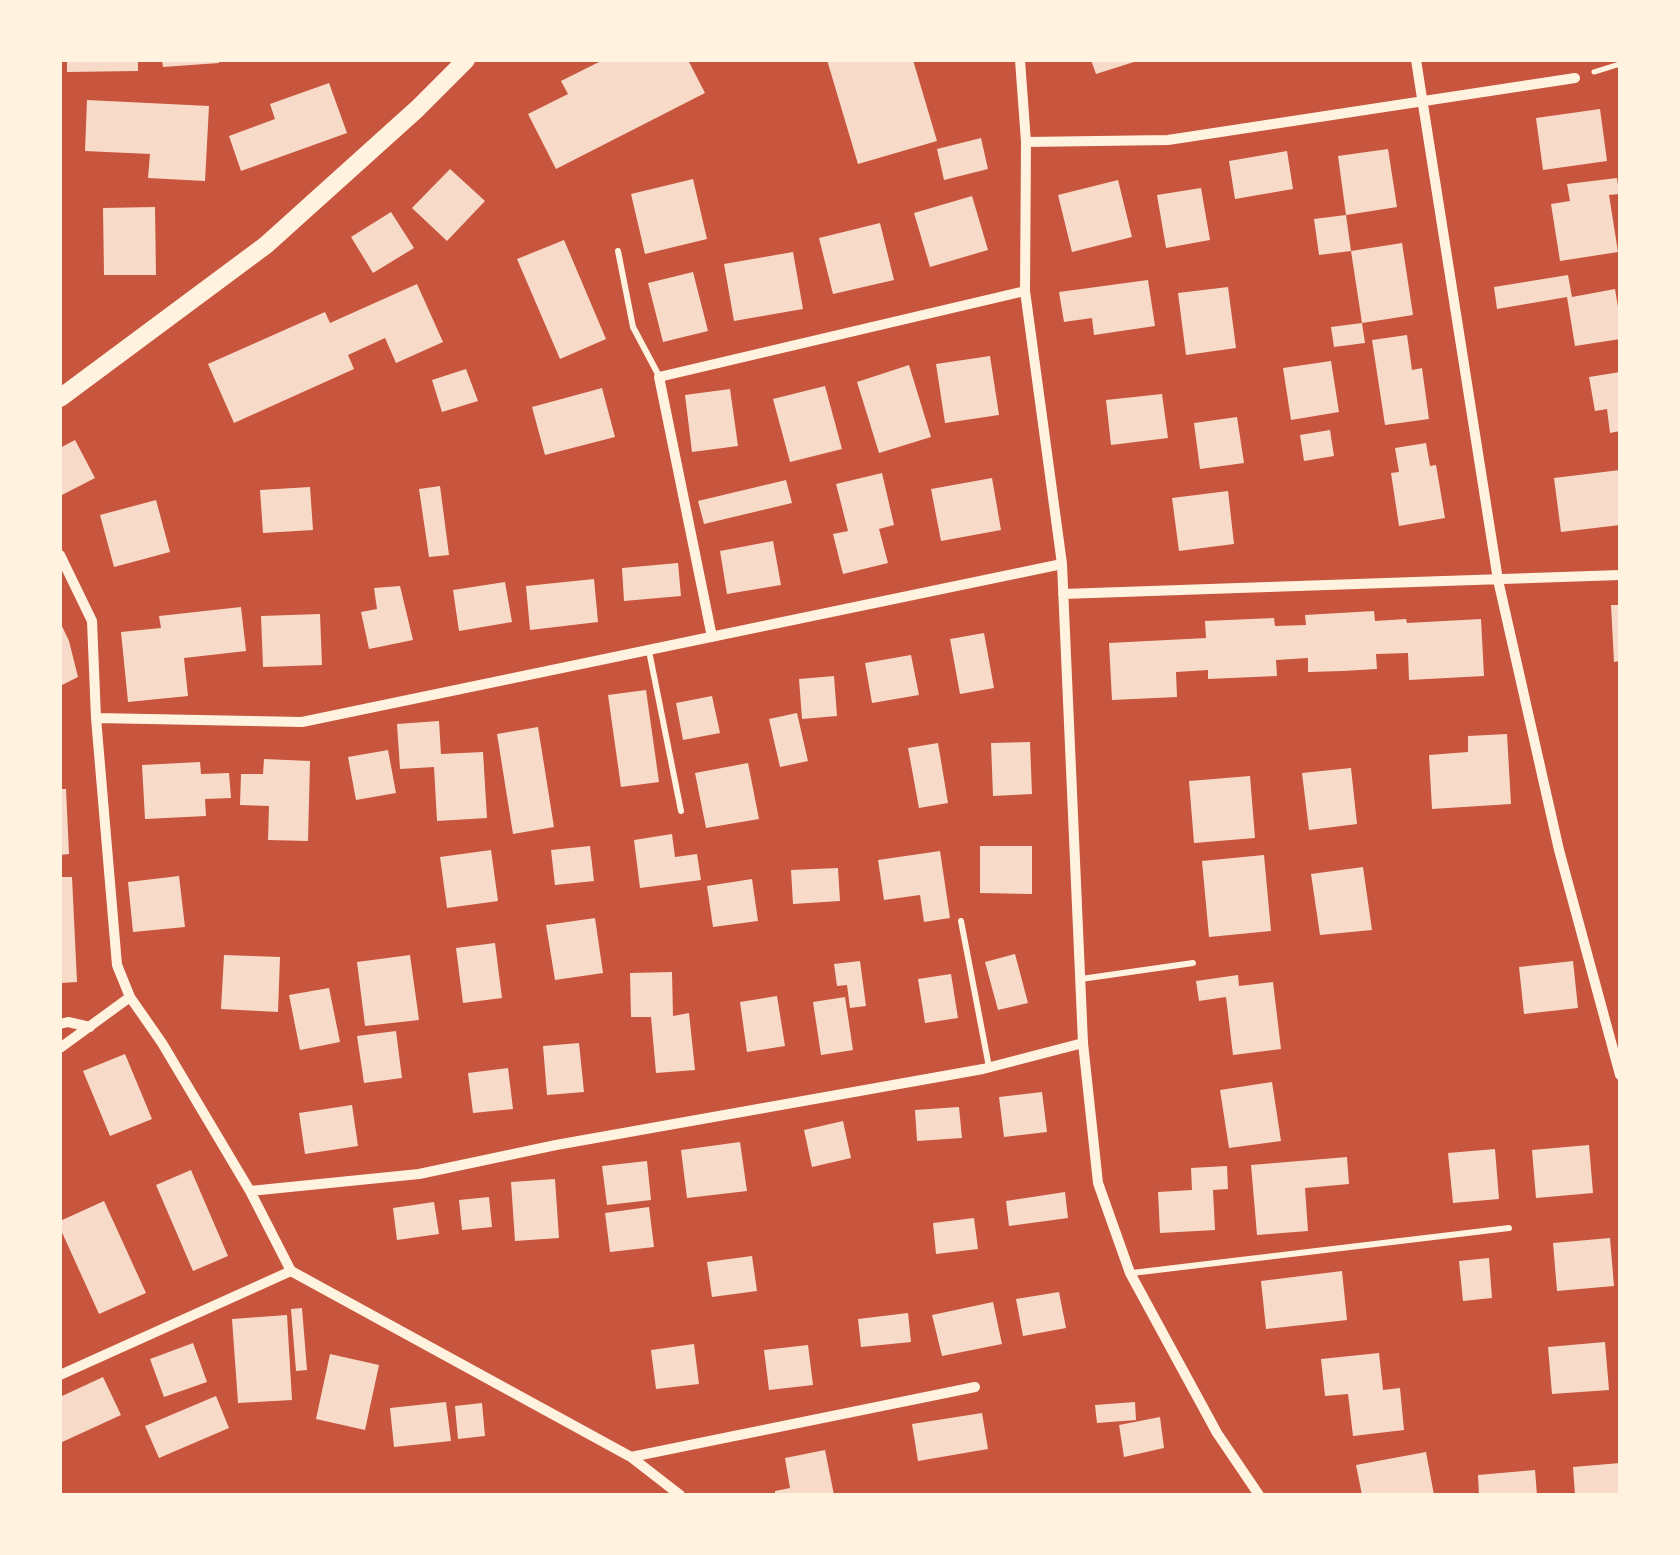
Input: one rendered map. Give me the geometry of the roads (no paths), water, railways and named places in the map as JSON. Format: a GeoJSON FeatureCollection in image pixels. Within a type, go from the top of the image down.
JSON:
{"type":"FeatureCollection","features":[{"type":"Feature","properties":{"kind":"street"},"geometry":{"type":"LineString","coordinates":[[60,398],[266,245],[466,60]]}},
{"type":"Feature","properties":{"kind":"street"},"geometry":{"type":"LineString","coordinates":[[1020,60],[1026,142],[1025,292],[1062,564],[1083,1043],[1098,1183],[1130,1273],[1218,1433],[1259,1495]]}},
{"type":"Feature","properties":{"kind":"street"},"geometry":{"type":"LineString","coordinates":[[1416,60],[1498,580],[1558,850],[1620,1075]]}},
{"type":"Feature","properties":{"kind":"street"},"geometry":{"type":"LineString","coordinates":[[1026,142],[1168,140],[1576,78]]}},
{"type":"Feature","properties":{"kind":"street"},"geometry":{"type":"LineString","coordinates":[[712,637],[659,376],[1025,292]]}},
{"type":"Feature","properties":{"kind":"street"},"geometry":{"type":"LineString","coordinates":[[60,555],[92,621],[116,965],[130,998],[162,1043],[250,1190],[291,1270],[631,1457],[680,1495]]}},
{"type":"Feature","properties":{"kind":"street"},"geometry":{"type":"LineString","coordinates":[[96,718],[302,722],[1062,564]]}},
{"type":"Feature","properties":{"kind":"street"},"geometry":{"type":"LineString","coordinates":[[1064,594],[1620,575]]}},
{"type":"Feature","properties":{"kind":"street"},"geometry":{"type":"LineString","coordinates":[[60,1048],[130,998]]}},
{"type":"Feature","properties":{"kind":"street"},"geometry":{"type":"LineString","coordinates":[[60,1024],[90,1027]]}},
{"type":"Feature","properties":{"kind":"street"},"geometry":{"type":"LineString","coordinates":[[250,1190],[419,1174],[556,1145],[990,1067],[1083,1043]]}},
{"type":"Feature","properties":{"kind":"street"},"geometry":{"type":"LineString","coordinates":[[60,1375],[291,1270]]}},
{"type":"Feature","properties":{"kind":"street"},"geometry":{"type":"LineString","coordinates":[[631,1457],[975,1387]]}},
{"type":"Feature","properties":{"kind":"lane"},"geometry":{"type":"LineString","coordinates":[[618,251],[633,327],[659,376]]}},
{"type":"Feature","properties":{"kind":"lane"},"geometry":{"type":"LineString","coordinates":[[649,650],[681,812]]}},
{"type":"Feature","properties":{"kind":"lane"},"geometry":{"type":"LineString","coordinates":[[961,921],[990,1067]]}},
{"type":"Feature","properties":{"kind":"lane"},"geometry":{"type":"LineString","coordinates":[[1081,978],[1194,963]]}},
{"type":"Feature","properties":{"kind":"lane"},"geometry":{"type":"LineString","coordinates":[[1130,1273],[1509,1228]]}}]}
